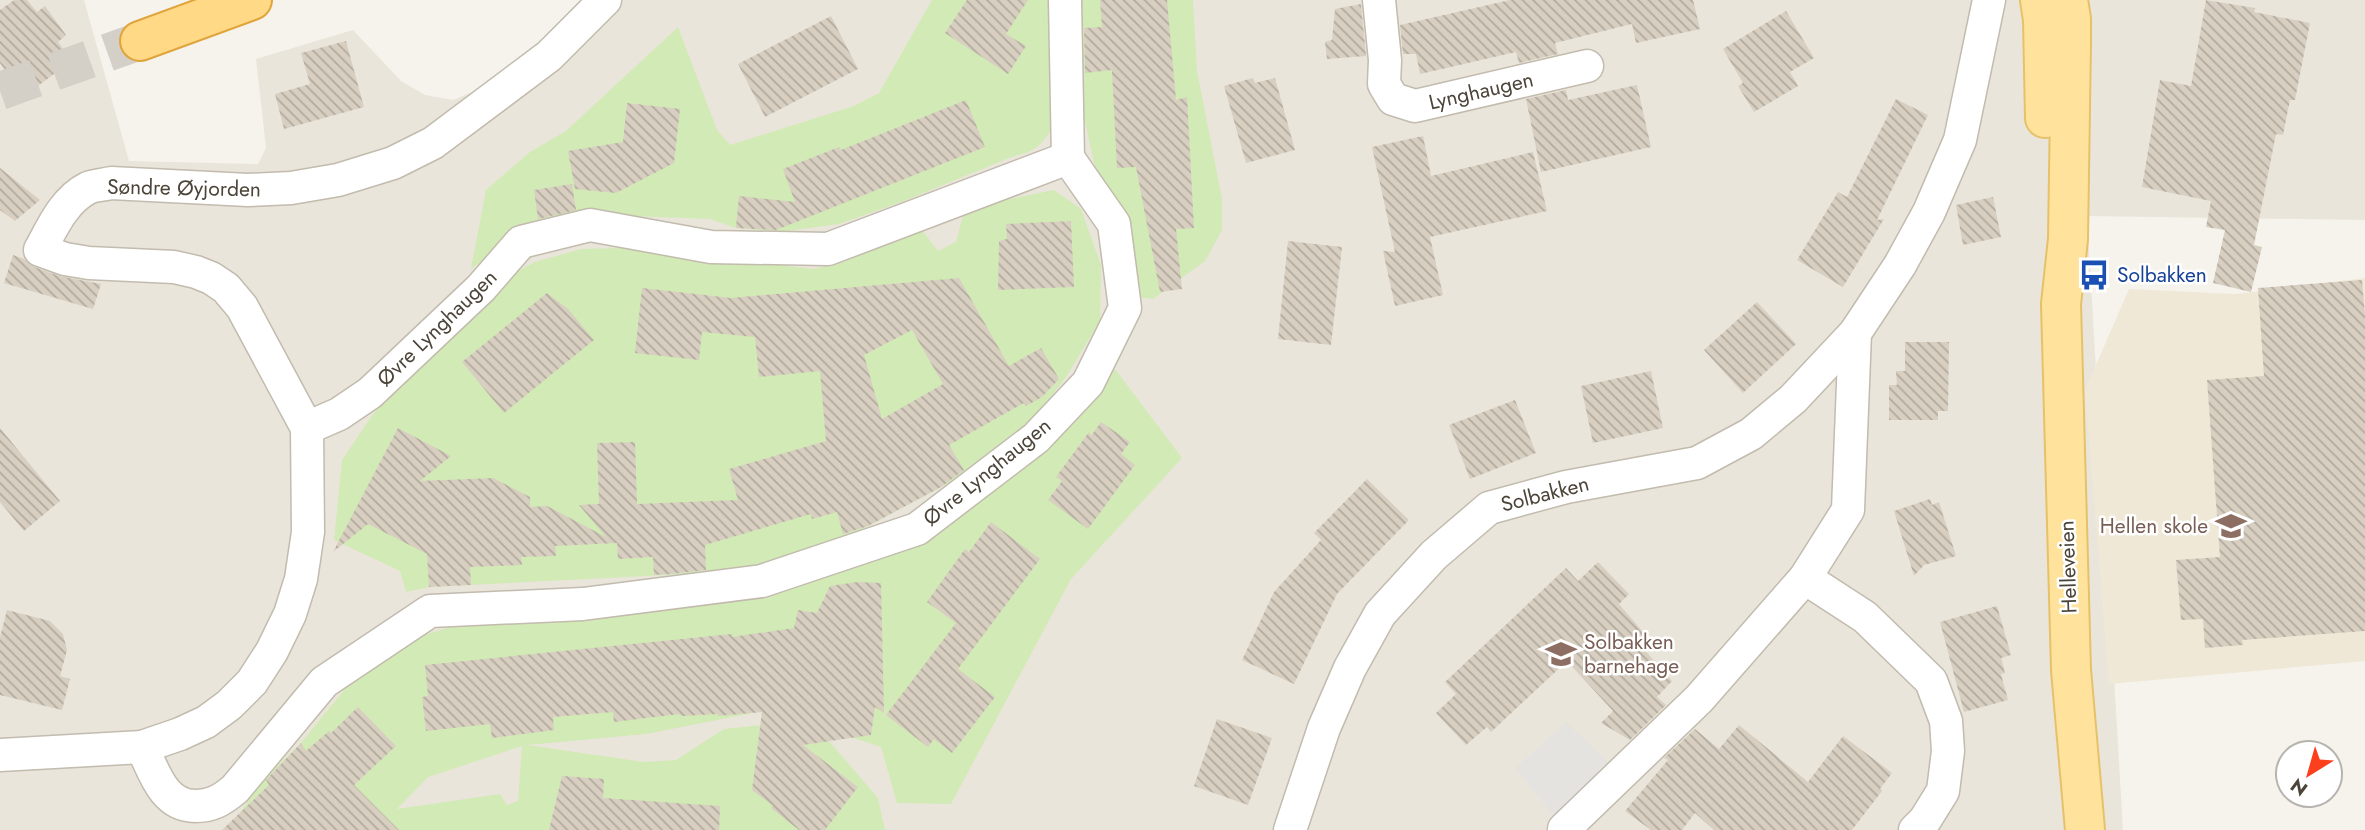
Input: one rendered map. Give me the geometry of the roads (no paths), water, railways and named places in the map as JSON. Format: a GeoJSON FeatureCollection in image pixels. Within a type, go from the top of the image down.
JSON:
{"type":"FeatureCollection","features":[{"type":"Feature","properties":{"kind":"highway"},"geometry":{"type":"LineString","coordinates":[[139,41],[252,0]]}},
{"type":"Feature","properties":{"kind":"main road","name":"Helleveien"},"geometry":{"type":"LineString","coordinates":[[2040,0],[2043,20],[2048,233],[2061,304]]}},
{"type":"Feature","properties":{"kind":"main road","name":"Helleveien"},"geometry":{"type":"LineString","coordinates":[[2068,0],[2071,31],[2068,239],[2061,304],[2072,679],[2085,830]]}},
{"type":"Feature","properties":{"kind":"street","name":"Søndre Øyjorden"},"geometry":{"type":"LineString","coordinates":[[0,755],[142,747],[206,722],[229,705],[252,681],[272,651],[290,614],[297,591],[308,532],[307,428],[242,307],[226,288],[196,272],[174,267],[89,263],[65,259],[40,250],[62,212],[89,188],[111,183],[248,190],[291,188],[338,180],[393,163],[433,143],[549,56],[605,0]]}},
{"type":"Feature","properties":{"kind":"street"},"geometry":{"type":"LineString","coordinates":[[1065,0],[1068,158]]}},
{"type":"Feature","properties":{"kind":"street","name":"Lynghaugen"},"geometry":{"type":"LineString","coordinates":[[1379,0],[1385,60],[1384,84],[1393,99],[1415,106],[1587,66]]}},
{"type":"Feature","properties":{"kind":"street","name":"Solbakken"},"geometry":{"type":"LineString","coordinates":[[1290,830],[1324,728],[1350,668],[1380,614],[1434,555],[1489,508],[1566,487],[1697,463],[1751,434],[1793,399],[1855,333],[1900,265],[1960,140],[1989,0]]}},
{"type":"Feature","properties":{"kind":"street","name":"Øvre Lynghaugen"},"geometry":{"type":"LineString","coordinates":[[142,747],[164,791],[174,802],[206,806],[220,802],[235,789],[324,682],[430,611],[583,604],[762,581],[917,529],[1037,438],[1088,383],[1125,308],[1114,225],[1068,158],[828,249],[711,247],[590,225],[522,242],[481,288],[370,393],[339,414],[307,428]]}},
{"type":"Feature","properties":{"kind":"street"},"geometry":{"type":"LineString","coordinates":[[1564,829],[1699,699],[1805,578],[1848,510],[1855,333]]}},
{"type":"Feature","properties":{"kind":"street"},"geometry":{"type":"LineString","coordinates":[[1805,578],[1865,617],[1931,681],[1946,720],[1948,751],[1943,791],[1925,820],[1915,830]]}},
{"type":"Feature","properties":{"kind":"tunnel"},"geometry":{"type":"LineString","coordinates":[[0,91],[140,41]]}},
{"type":"Feature","properties":{"kind":"place","name":"Solbakken"},"geometry":{"type":"Point","coordinates":[2094,275]}},
{"type":"Feature","properties":{"kind":"place","name":"Hellen skole"},"geometry":{"type":"Point","coordinates":[2231,526]}},
{"type":"Feature","properties":{"kind":"place","name":"Solbakken barnehage"},"geometry":{"type":"Point","coordinates":[1561,654]}}]}
